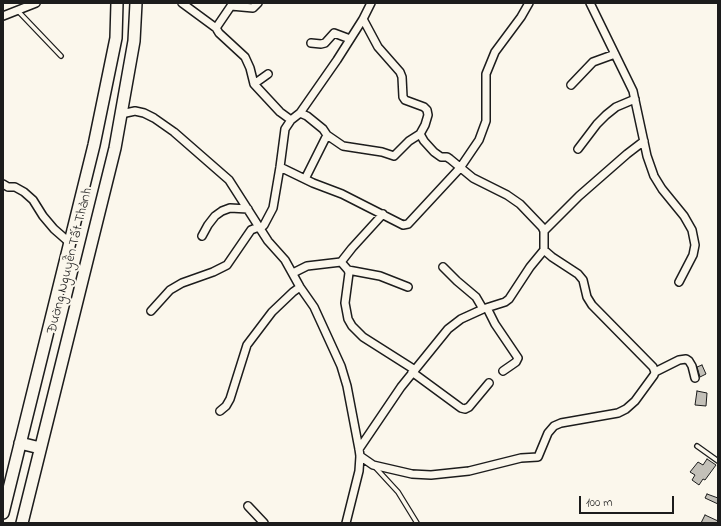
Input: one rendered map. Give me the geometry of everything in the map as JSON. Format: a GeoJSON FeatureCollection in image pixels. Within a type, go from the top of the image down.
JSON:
{"type":"FeatureCollection","features":[{"type":"Feature","properties":{"kind":"main road","name":"Đường Nguyễn Tất Thành"},"geometry":{"type":"LineString","coordinates":[[3,513],[94,145],[116,38],[117,3]]}},
{"type":"Feature","properties":{"kind":"main road","name":"Đường Nguyễn Tất Thành"},"geometry":{"type":"LineString","coordinates":[[22,523],[115,148],[134,41],[136,3]]}},
{"type":"Feature","properties":{"kind":"main road"},"geometry":{"type":"LineString","coordinates":[[116,38],[134,41]]}},
{"type":"Feature","properties":{"kind":"main road"},"geometry":{"type":"LineString","coordinates":[[20,444],[40,448]]}},
{"type":"Feature","properties":{"kind":"street"},"geometry":{"type":"LineString","coordinates":[[3,16],[36,3]]}},
{"type":"Feature","properties":{"kind":"street"},"geometry":{"type":"LineString","coordinates":[[182,3],[216,28],[219,33],[246,57],[254,84],[280,112],[291,120]]}},
{"type":"Feature","properties":{"kind":"street"},"geometry":{"type":"LineString","coordinates":[[216,28],[232,4],[253,8],[258,3]]}},
{"type":"Feature","properties":{"kind":"street"},"geometry":{"type":"LineString","coordinates":[[261,228],[273,208],[285,129],[291,120],[300,113],[337,60],[363,20],[371,3]]}},
{"type":"Feature","properties":{"kind":"street"},"geometry":{"type":"LineString","coordinates":[[280,167],[319,186],[342,194],[403,225],[408,224],[460,168],[474,148],[483,131],[486,112],[486,74],[495,52],[521,18],[529,3]]}},
{"type":"Feature","properties":{"kind":"street"},"geometry":{"type":"LineString","coordinates":[[590,3],[630,84],[635,99],[649,164],[658,183],[684,216],[692,230],[695,245],[693,255],[679,282]]}},
{"type":"Feature","properties":{"kind":"street"},"geometry":{"type":"LineString","coordinates":[[300,113],[307,116],[323,129],[327,135],[343,146],[382,152],[394,156],[409,141],[420,134],[428,115],[427,110],[424,107],[405,100],[403,97],[402,77],[400,72],[378,47],[363,20]]}},
{"type":"Feature","properties":{"kind":"street"},"geometry":{"type":"LineString","coordinates":[[311,43],[325,43],[334,33],[350,39]]}},
{"type":"Feature","properties":{"kind":"street"},"geometry":{"type":"LineString","coordinates":[[571,85],[593,62],[615,54]]}},
{"type":"Feature","properties":{"kind":"street"},"geometry":{"type":"LineString","coordinates":[[254,84],[268,74]]}},
{"type":"Feature","properties":{"kind":"street"},"geometry":{"type":"LineString","coordinates":[[578,149],[606,115],[616,107],[635,99]]}},
{"type":"Feature","properties":{"kind":"street"},"geometry":{"type":"LineString","coordinates":[[121,114],[135,111],[144,113],[174,132],[229,180],[268,241],[285,260],[300,287],[314,306],[342,366],[350,398],[360,452],[356,481],[346,523]]}},
{"type":"Feature","properties":{"kind":"street"},"geometry":{"type":"LineString","coordinates":[[360,452],[391,400],[452,325],[485,308],[500,304],[509,299],[530,267],[544,250],[544,231],[540,223],[516,200],[473,178],[447,157],[441,157],[434,152],[420,134]]}},
{"type":"Feature","properties":{"kind":"street"},"geometry":{"type":"LineString","coordinates":[[305,179],[327,135]]}},
{"type":"Feature","properties":{"kind":"street"},"geometry":{"type":"LineString","coordinates":[[544,231],[579,196],[644,141]]}},
{"type":"Feature","properties":{"kind":"street"},"geometry":{"type":"LineString","coordinates":[[3,184],[8,187],[15,187],[24,192],[33,200],[43,216],[54,229],[70,243]]}},
{"type":"Feature","properties":{"kind":"street"},"geometry":{"type":"LineString","coordinates":[[202,236],[215,216],[222,211],[230,208],[248,209]]}},
{"type":"Feature","properties":{"kind":"street"},"geometry":{"type":"LineString","coordinates":[[293,273],[306,266],[341,262],[383,214]]}},
{"type":"Feature","properties":{"kind":"street"},"geometry":{"type":"LineString","coordinates":[[151,311],[170,290],[182,283],[227,265],[251,230],[261,228]]}},
{"type":"Feature","properties":{"kind":"street"},"geometry":{"type":"LineString","coordinates":[[544,250],[578,274],[583,280],[587,297],[592,305],[653,367],[656,372]]}},
{"type":"Feature","properties":{"kind":"street"},"geometry":{"type":"LineString","coordinates":[[341,262],[348,270],[349,274],[346,307],[348,319],[352,326],[363,337],[414,371],[461,408],[465,409],[469,407],[489,383]]}},
{"type":"Feature","properties":{"kind":"street"},"geometry":{"type":"LineString","coordinates":[[443,268],[476,297],[518,358],[516,362],[503,371]]}},
{"type":"Feature","properties":{"kind":"street"},"geometry":{"type":"LineString","coordinates":[[348,270],[380,276],[408,287]]}},
{"type":"Feature","properties":{"kind":"street"},"geometry":{"type":"LineString","coordinates":[[220,411],[226,406],[230,399],[246,345],[272,312],[300,287]]}},
{"type":"Feature","properties":{"kind":"street"},"geometry":{"type":"LineString","coordinates":[[360,452],[373,465],[407,473],[432,475],[469,471],[521,458],[538,457],[548,433],[554,426],[568,422],[612,415],[623,411],[640,395],[656,372],[679,360],[689,361],[695,378]]}},
{"type":"Feature","properties":{"kind":"street"},"geometry":{"type":"LineString","coordinates":[[248,506],[264,523]]}},
{"type":"Feature","properties":{"kind":"lane"},"geometry":{"type":"LineString","coordinates":[[18,11],[61,56]]}},
{"type":"Feature","properties":{"kind":"lane"},"geometry":{"type":"LineString","coordinates":[[697,446],[718,461]]}},
{"type":"Feature","properties":{"kind":"lane"},"geometry":{"type":"LineString","coordinates":[[373,465],[398,492],[417,523]]}},
{"type":"Feature","properties":{"kind":"building"},"geometry":{"type":"Polygon","coordinates":[[[702,365],[706,374],[700,377],[697,367],[702,365]]]}},
{"type":"Feature","properties":{"kind":"building"},"geometry":{"type":"Polygon","coordinates":[[[697,391],[707,393],[706,406],[695,405],[697,391]]]}},
{"type":"Feature","properties":{"kind":"building"},"geometry":{"type":"Polygon","coordinates":[[[707,459],[716,465],[705,480],[703,479],[699,485],[692,480],[695,475],[690,472],[698,462],[703,465],[707,459]]]}},
{"type":"Feature","properties":{"kind":"building"},"geometry":{"type":"Polygon","coordinates":[[[707,494],[718,498],[718,504],[705,498],[707,494]]]}},
{"type":"Feature","properties":{"kind":"building"},"geometry":{"type":"Polygon","coordinates":[[[705,515],[718,521],[718,523],[701,523],[705,515]]]}}]}
